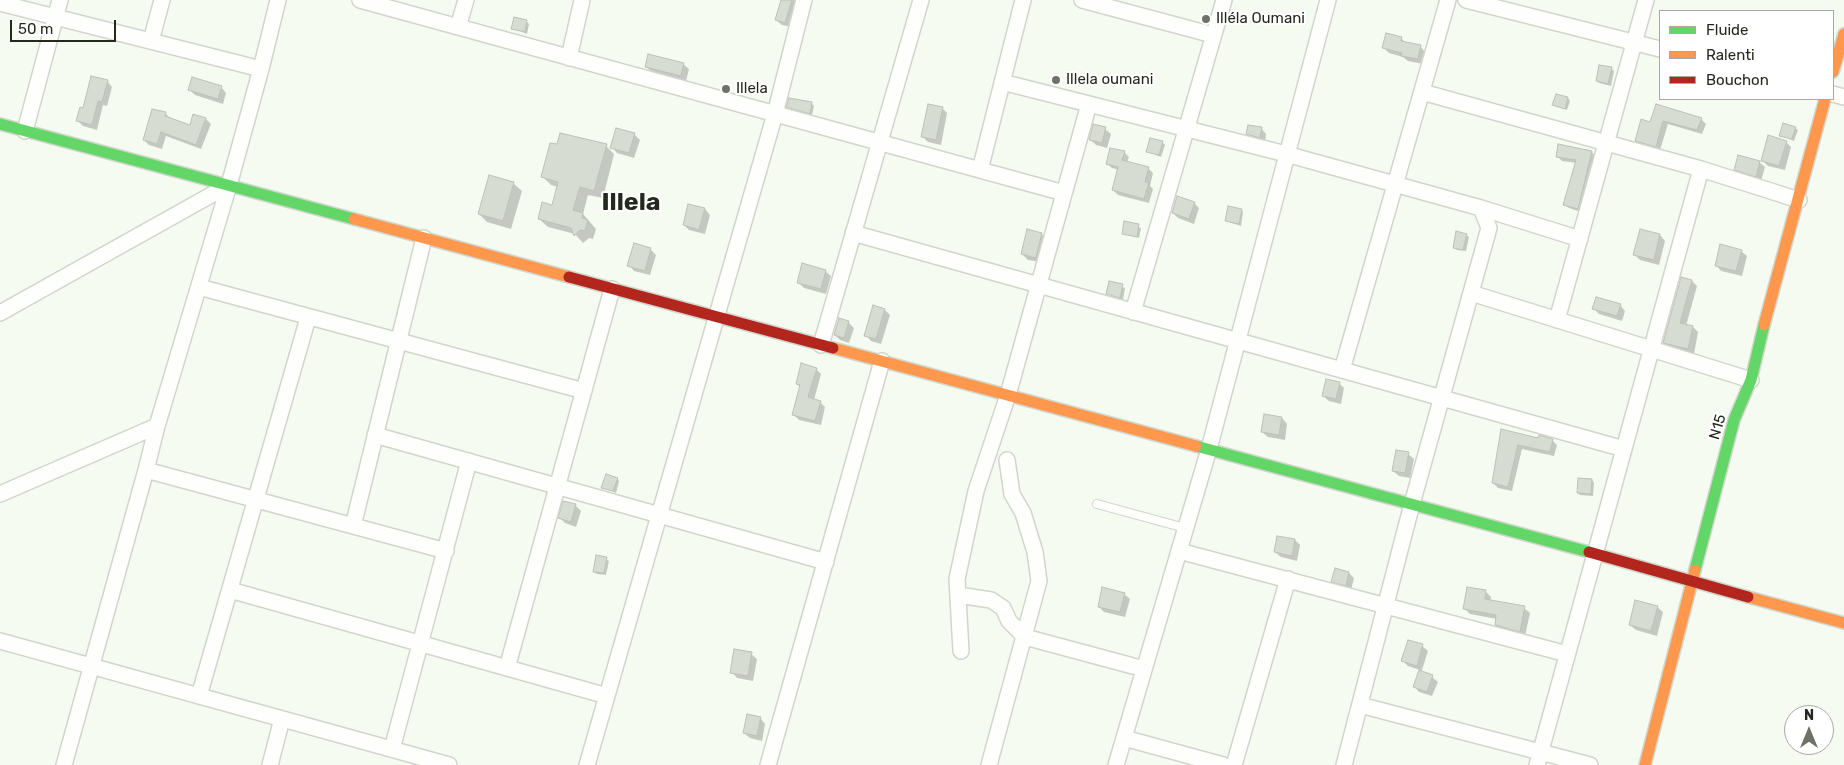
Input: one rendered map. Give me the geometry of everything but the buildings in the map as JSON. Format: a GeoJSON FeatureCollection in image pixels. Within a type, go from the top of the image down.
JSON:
{"type":"FeatureCollection","features":[{"type":"Feature","properties":{"kind":"street"},"geometry":{"type":"LineString","coordinates":[[25,130],[60,0]]}},
{"type":"Feature","properties":{"kind":"street"},"geometry":{"type":"LineString","coordinates":[[151,41],[162,0]]}},
{"type":"Feature","properties":{"kind":"street"},"geometry":{"type":"LineString","coordinates":[[64,765],[146,470],[156,426],[229,186],[278,0]]}},
{"type":"Feature","properties":{"kind":"street"},"geometry":{"type":"LineString","coordinates":[[360,0],[1064,194]]}},
{"type":"Feature","properties":{"kind":"street"},"geometry":{"type":"LineString","coordinates":[[458,27],[466,0]]}},
{"type":"Feature","properties":{"kind":"street"},"geometry":{"type":"LineString","coordinates":[[569,58],[582,0]]}},
{"type":"Feature","properties":{"kind":"street"},"geometry":{"type":"LineString","coordinates":[[587,765],[661,515],[775,114],[804,0]]}},
{"type":"Feature","properties":{"kind":"street"},"geometry":{"type":"LineString","coordinates":[[821,345],[921,0]]}},
{"type":"Feature","properties":{"kind":"street"},"geometry":{"type":"LineString","coordinates":[[980,170],[1023,0]]}},
{"type":"Feature","properties":{"kind":"street"},"geometry":{"type":"LineString","coordinates":[[1082,0],[1213,35]]}},
{"type":"Feature","properties":{"kind":"street"},"geometry":{"type":"LineString","coordinates":[[1132,312],[1224,0]]}},
{"type":"Feature","properties":{"kind":"street"},"geometry":{"type":"LineString","coordinates":[[1116,765],[1209,449],[1328,0]]}},
{"type":"Feature","properties":{"kind":"street"},"geometry":{"type":"LineString","coordinates":[[1342,370],[1448,0]]}},
{"type":"Feature","properties":{"kind":"street"},"geometry":{"type":"LineString","coordinates":[[1466,0],[1659,49]]}},
{"type":"Feature","properties":{"kind":"street"},"geometry":{"type":"LineString","coordinates":[[1557,320],[1646,0]]}},
{"type":"Feature","properties":{"kind":"street"},"geometry":{"type":"LineString","coordinates":[[0,3],[261,69]]}},
{"type":"Feature","properties":{"kind":"street"},"geometry":{"type":"LineString","coordinates":[[1834,69],[1844,34]]}},
{"type":"Feature","properties":{"kind":"street"},"geometry":{"type":"LineString","coordinates":[[1002,82],[1286,154],[1481,208],[1580,239]]}},
{"type":"Feature","properties":{"kind":"street"},"geometry":{"type":"LineString","coordinates":[[1422,92],[1701,169],[1799,200]]}},
{"type":"Feature","properties":{"kind":"street","name":"N15"},"geometry":{"type":"LineString","coordinates":[[1645,765],[1694,583],[1734,420],[1751,380],[1777,271],[1799,200],[1825,100]]}},
{"type":"Feature","properties":{"kind":"street"},"geometry":{"type":"LineString","coordinates":[[961,651],[957,579],[976,491],[1008,395],[1089,104]]}},
{"type":"Feature","properties":{"kind":"street"},"geometry":{"type":"LineString","coordinates":[[0,124],[1594,553],[1694,583],[1844,623]]}},
{"type":"Feature","properties":{"kind":"street"},"geometry":{"type":"LineString","coordinates":[[1539,758],[1701,169]]}},
{"type":"Feature","properties":{"kind":"street"},"geometry":{"type":"LineString","coordinates":[[0,313],[229,186]]}},
{"type":"Feature","properties":{"kind":"street"},"geometry":{"type":"LineString","coordinates":[[1344,765],[1412,504],[1489,228],[1481,208]]}},
{"type":"Feature","properties":{"kind":"street"},"geometry":{"type":"LineString","coordinates":[[853,233],[1624,449]]}},
{"type":"Feature","properties":{"kind":"street"},"geometry":{"type":"LineString","coordinates":[[353,526],[424,238]]}},
{"type":"Feature","properties":{"kind":"street"},"geometry":{"type":"LineString","coordinates":[[199,287],[308,318],[584,391]]}},
{"type":"Feature","properties":{"kind":"street"},"geometry":{"type":"LineString","coordinates":[[507,668],[612,288]]}},
{"type":"Feature","properties":{"kind":"street"},"geometry":{"type":"LineString","coordinates":[[1471,293],[1751,380]]}},
{"type":"Feature","properties":{"kind":"street"},"geometry":{"type":"LineString","coordinates":[[199,696],[308,318]]}},
{"type":"Feature","properties":{"kind":"street"},"geometry":{"type":"LineString","coordinates":[[768,765],[882,361]]}},
{"type":"Feature","properties":{"kind":"street"},"geometry":{"type":"LineString","coordinates":[[0,494],[156,426]]}},
{"type":"Feature","properties":{"kind":"street"},"geometry":{"type":"LineString","coordinates":[[376,435],[826,562]]}},
{"type":"Feature","properties":{"kind":"street"},"geometry":{"type":"LineString","coordinates":[[989,765],[1039,581],[1035,552],[1023,513],[1012,494],[1007,460]]}},
{"type":"Feature","properties":{"kind":"street"},"geometry":{"type":"LineString","coordinates":[[392,749],[469,461]]}},
{"type":"Feature","properties":{"kind":"street"},"geometry":{"type":"LineString","coordinates":[[146,470],[446,550]]}},
{"type":"Feature","properties":{"kind":"street"},"geometry":{"type":"LineString","coordinates":[[1179,551],[1386,604],[1567,654]]}},
{"type":"Feature","properties":{"kind":"street"},"geometry":{"type":"LineString","coordinates":[[1234,765],[1288,579]]}},
{"type":"Feature","properties":{"kind":"street"},"geometry":{"type":"LineString","coordinates":[[230,590],[607,696]]}},
{"type":"Feature","properties":{"kind":"street"},"geometry":{"type":"LineString","coordinates":[[958,595],[991,600],[1003,608],[1010,620],[1025,637],[1144,669]]}},
{"type":"Feature","properties":{"kind":"street"},"geometry":{"type":"LineString","coordinates":[[0,641],[392,749],[425,762],[449,765]]}},
{"type":"Feature","properties":{"kind":"street"},"geometry":{"type":"LineString","coordinates":[[1360,705],[1539,758],[1590,765]]}},
{"type":"Feature","properties":{"kind":"street"},"geometry":{"type":"LineString","coordinates":[[270,765],[282,719]]}},
{"type":"Feature","properties":{"kind":"street"},"geometry":{"type":"LineString","coordinates":[[1124,738],[1223,765]]}},
{"type":"Feature","properties":{"kind":"lane"},"geometry":{"type":"LineString","coordinates":[[1097,504],[1185,528]]}},
{"type":"Feature","properties":{"kind":"traffic: fast"},"geometry":{"type":"LineString","coordinates":[[0,124],[354,219]]}},
{"type":"Feature","properties":{"kind":"traffic: fast"},"geometry":{"type":"LineString","coordinates":[[1695,570],[1734,420],[1751,380],[1764,325]]}},
{"type":"Feature","properties":{"kind":"traffic: fast"},"geometry":{"type":"LineString","coordinates":[[1196,446],[1589,552]]}},
{"type":"Feature","properties":{"kind":"traffic: slow"},"geometry":{"type":"LineString","coordinates":[[1834,69],[1844,34]]}},
{"type":"Feature","properties":{"kind":"traffic: slow"},"geometry":{"type":"LineString","coordinates":[[1764,325],[1825,100]]}},
{"type":"Feature","properties":{"kind":"traffic: slow"},"geometry":{"type":"LineString","coordinates":[[354,219],[569,277]]}},
{"type":"Feature","properties":{"kind":"traffic: slow"},"geometry":{"type":"LineString","coordinates":[[833,348],[1196,446]]}},
{"type":"Feature","properties":{"kind":"traffic: slow"},"geometry":{"type":"LineString","coordinates":[[1645,765],[1695,570]]}},
{"type":"Feature","properties":{"kind":"traffic: slow"},"geometry":{"type":"LineString","coordinates":[[1748,597],[1844,623]]}},
{"type":"Feature","properties":{"kind":"traffic: jam"},"geometry":{"type":"LineString","coordinates":[[569,277],[833,348]]}},
{"type":"Feature","properties":{"kind":"traffic: jam"},"geometry":{"type":"LineString","coordinates":[[1589,552],[1748,597]]}},
{"type":"Feature","properties":{"kind":"place","name":"Illéla Oumani"},"geometry":{"type":"Point","coordinates":[1206,19]}},
{"type":"Feature","properties":{"kind":"place","name":"Illela oumani"},"geometry":{"type":"Point","coordinates":[1056,80]}},
{"type":"Feature","properties":{"kind":"place","name":"Illela"},"geometry":{"type":"Point","coordinates":[726,89]}},
{"type":"Feature","properties":{"kind":"district","name":"Illela"},"geometry":{"type":"Point","coordinates":[631,203]}}]}
